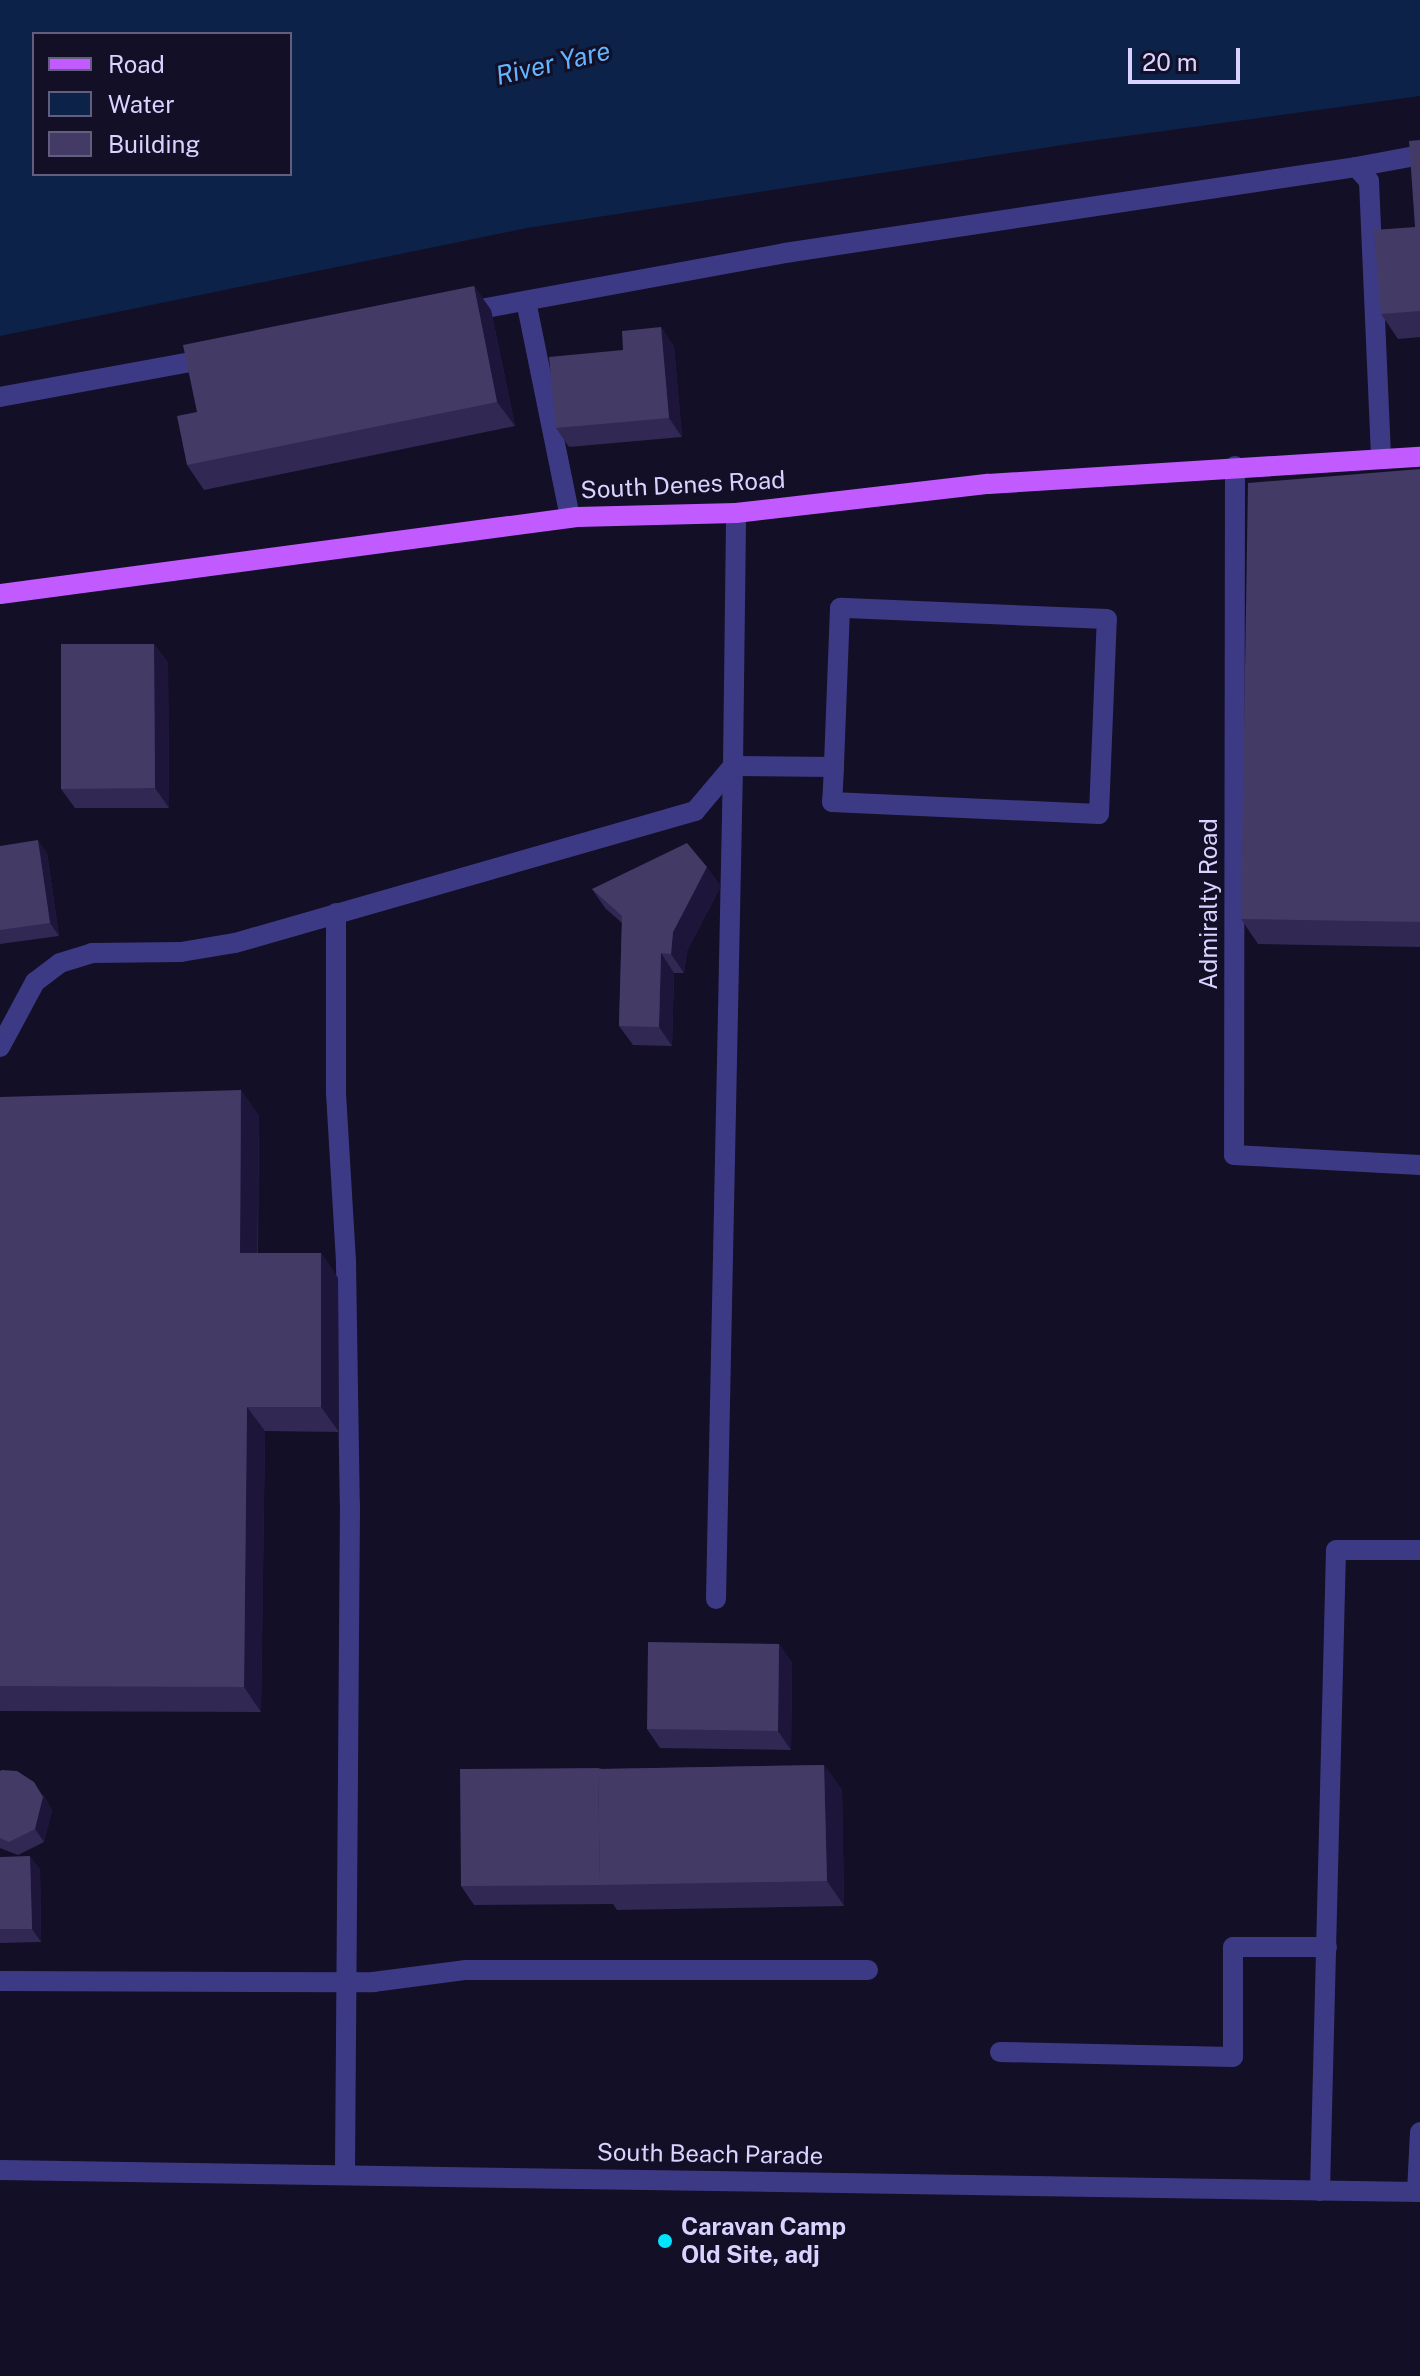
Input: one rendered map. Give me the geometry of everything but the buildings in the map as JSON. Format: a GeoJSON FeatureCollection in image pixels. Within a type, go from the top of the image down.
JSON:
{"type":"FeatureCollection","features":[{"type":"Feature","properties":{"kind":"main road","name":"South Denes Road"},"geometry":{"type":"LineString","coordinates":[[0,594],[570,518],[736,513],[988,484],[1235,466],[1420,457]]}},
{"type":"Feature","properties":{"kind":"street"},"geometry":{"type":"LineString","coordinates":[[449,315],[785,253],[1420,155]]}},
{"type":"Feature","properties":{"kind":"street"},"geometry":{"type":"LineString","coordinates":[[1356,167],[1369,181],[1381,459]]}},
{"type":"Feature","properties":{"kind":"street"},"geometry":{"type":"LineString","coordinates":[[526,301],[570,518]]}},
{"type":"Feature","properties":{"kind":"street"},"geometry":{"type":"LineString","coordinates":[[0,397],[232,354]]}},
{"type":"Feature","properties":{"kind":"street","name":"Admiralty Road"},"geometry":{"type":"LineString","coordinates":[[1235,466],[1234,1155],[1420,1165]]}},
{"type":"Feature","properties":{"kind":"street"},"geometry":{"type":"LineString","coordinates":[[716,1599],[736,513]]}},
{"type":"Feature","properties":{"kind":"street"},"geometry":{"type":"LineString","coordinates":[[840,608],[1107,619],[1099,814],[832,802],[834,767],[840,608]]}},
{"type":"Feature","properties":{"kind":"street"},"geometry":{"type":"LineString","coordinates":[[733,766],[834,767]]}},
{"type":"Feature","properties":{"kind":"street"},"geometry":{"type":"LineString","coordinates":[[0,1047],[35,982],[60,963],[92,953],[181,952],[235,943],[695,811],[733,766]]}},
{"type":"Feature","properties":{"kind":"street"},"geometry":{"type":"LineString","coordinates":[[336,913],[336,1093],[346,1262],[350,1505],[349,1982],[345,2174]]}},
{"type":"Feature","properties":{"kind":"street"},"geometry":{"type":"LineString","coordinates":[[1320,2191],[1336,1550],[1420,1550]]}},
{"type":"Feature","properties":{"kind":"street"},"geometry":{"type":"LineString","coordinates":[[1000,2052],[1233,2057],[1233,1947],[1327,1947]]}},
{"type":"Feature","properties":{"kind":"street"},"geometry":{"type":"LineString","coordinates":[[0,1981],[349,1982],[466,1970],[868,1970]]}},
{"type":"Feature","properties":{"kind":"street"},"geometry":{"type":"LineString","coordinates":[[1419,2192],[1420,2132]]}},
{"type":"Feature","properties":{"kind":"street","name":"South Beach Parade"},"geometry":{"type":"LineString","coordinates":[[0,2170],[1419,2192]]}},
{"type":"Feature","properties":{"kind":"water","name":"River Yare"},"geometry":{"type":"Polygon","coordinates":[[[0,0],[1420,0],[1420,96],[1075,143],[527,228],[0,336],[0,0]]]}},
{"type":"Feature","properties":{"kind":"place","name":"Caravan Camp Old Site, adj"},"geometry":{"type":"Point","coordinates":[665,2241]}}]}
